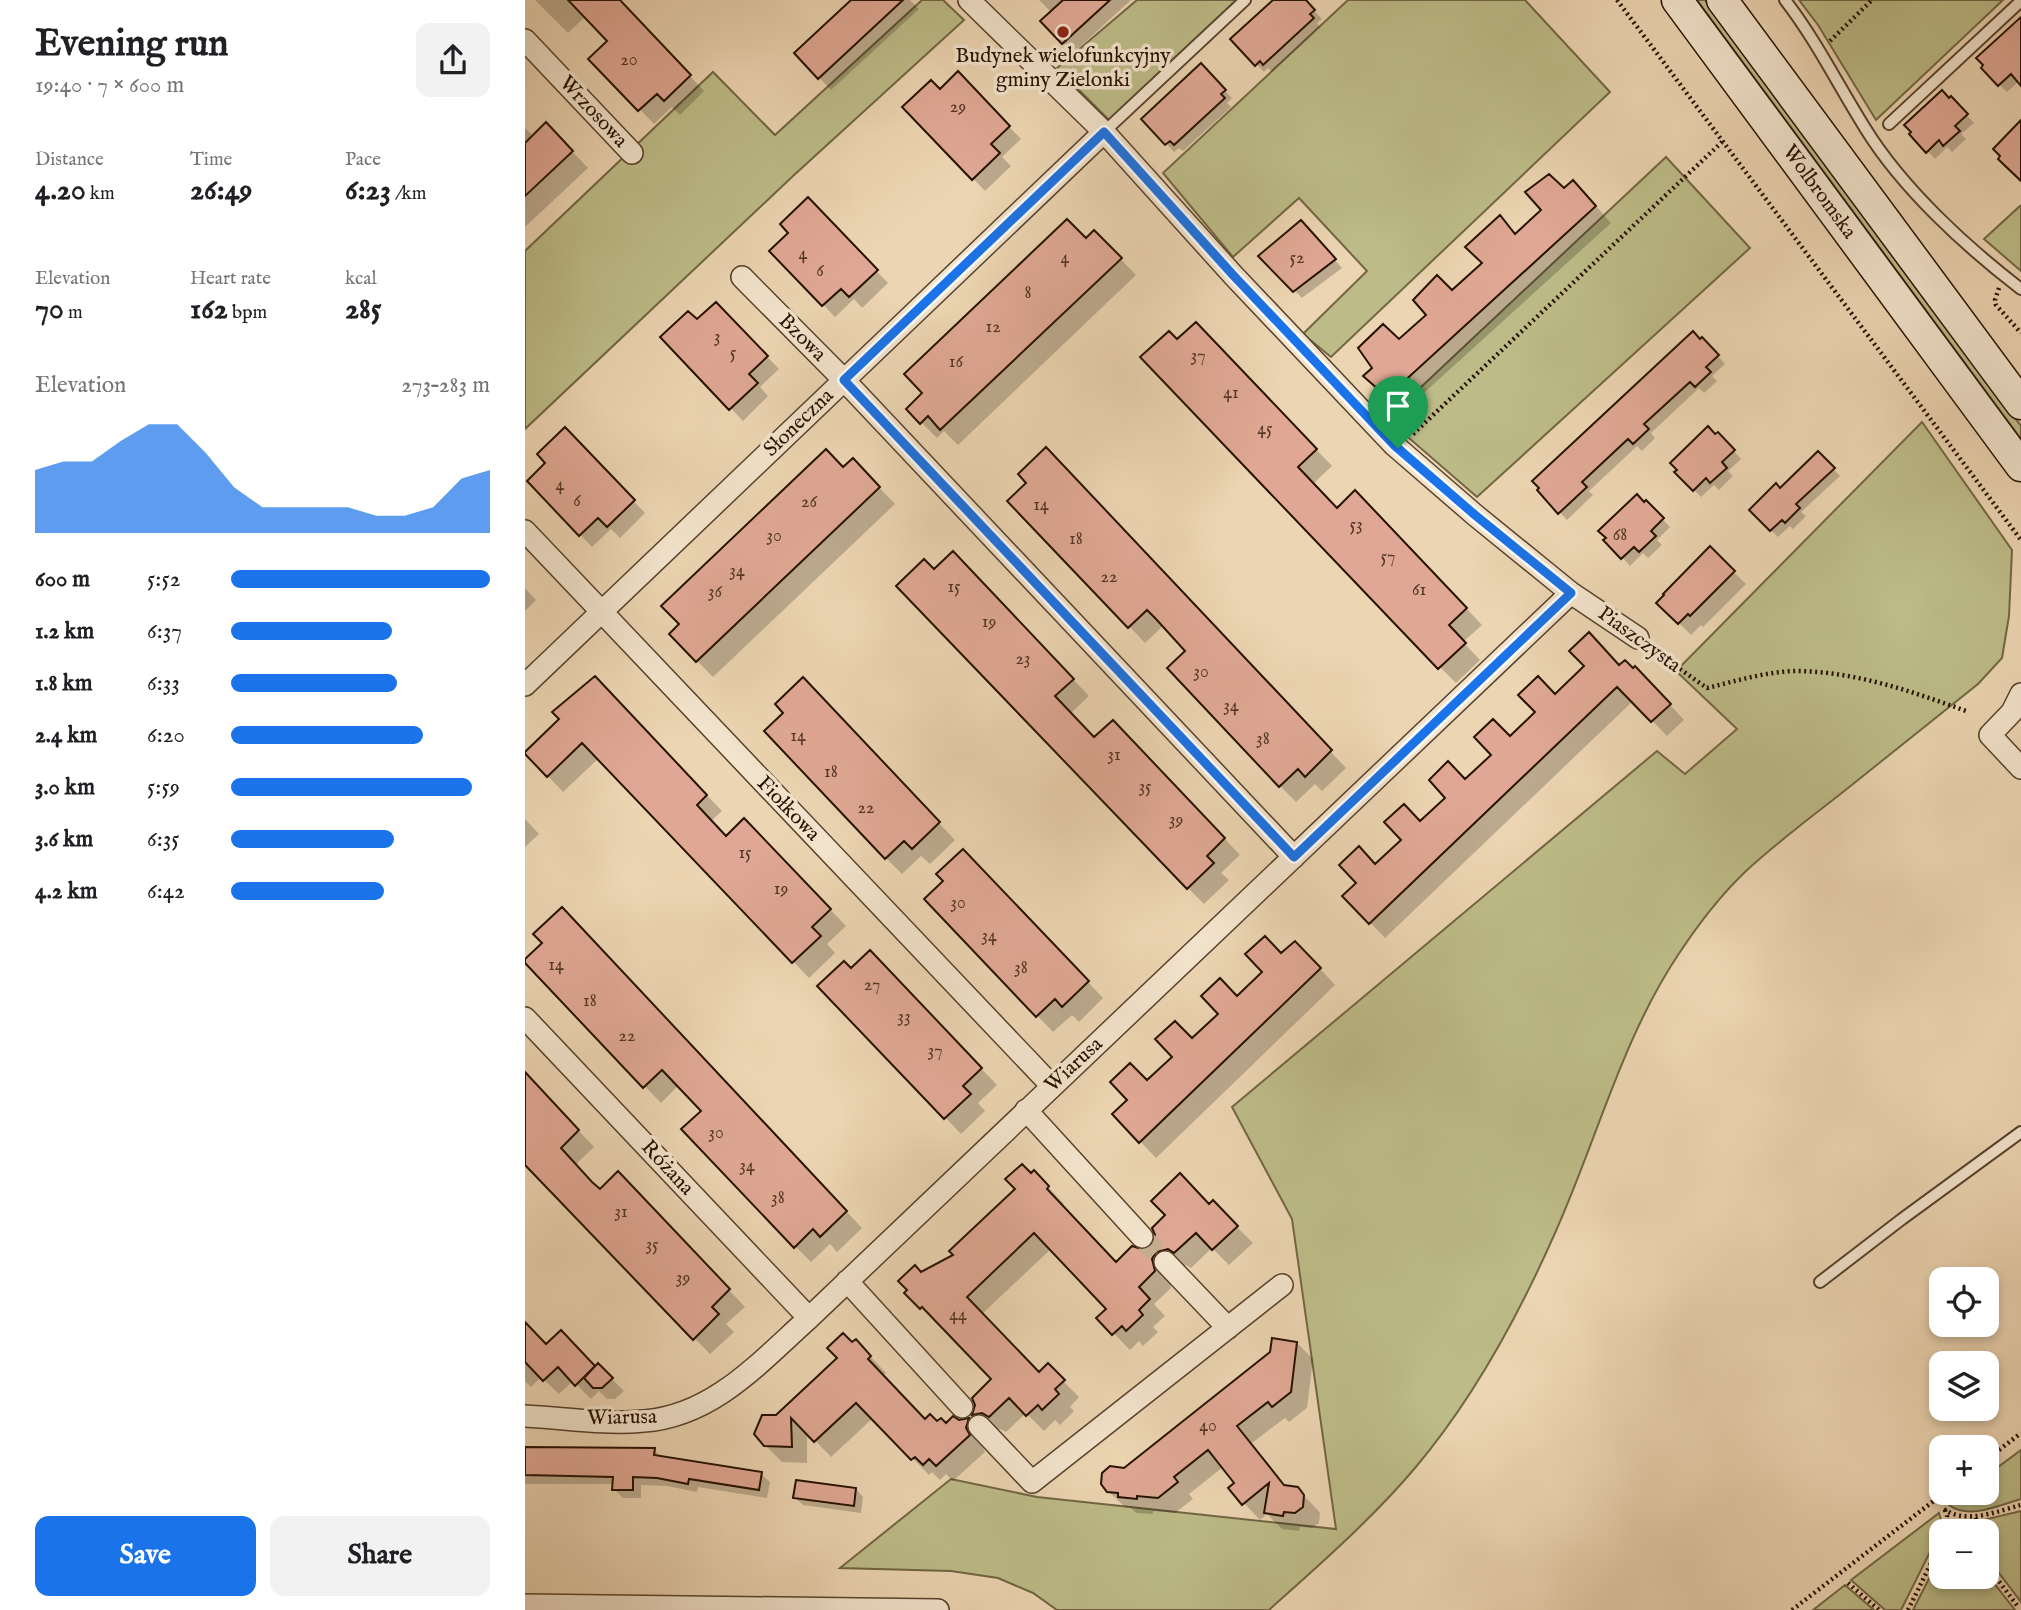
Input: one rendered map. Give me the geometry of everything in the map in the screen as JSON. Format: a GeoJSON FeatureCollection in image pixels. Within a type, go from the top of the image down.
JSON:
{"type":"FeatureCollection","features":[{"type":"Feature","properties":{"kind":"main road","name":"Wolbromska"},"geometry":{"type":"LineString","coordinates":[[1677,0],[2021,466]]}},
{"type":"Feature","properties":{"kind":"main road","name":"Wolbromska"},"geometry":{"type":"LineString","coordinates":[[1722,0],[2021,404]]}},
{"type":"Feature","properties":{"kind":"street","name":"Piaszczysta"},"geometry":{"type":"LineString","coordinates":[[969,0],[1104,132],[1233,275],[1398,448],[1571,593],[1638,638]]}},
{"type":"Feature","properties":{"kind":"street","name":"Wrzosowa"},"geometry":{"type":"LineString","coordinates":[[525,40],[532,62],[632,153]]}},
{"type":"Feature","properties":{"kind":"street","name":"Słoneczna"},"geometry":{"type":"LineString","coordinates":[[525,685],[1104,132]]}},
{"type":"Feature","properties":{"kind":"street","name":"Bzowa"},"geometry":{"type":"LineString","coordinates":[[742,277],[844,380],[1294,857]]}},
{"type":"Feature","properties":{"kind":"street","name":"Fiołkowa"},"geometry":{"type":"LineString","coordinates":[[525,531],[1052,1086]]}},
{"type":"Feature","properties":{"kind":"street","name":"Wiarusa"},"geometry":{"type":"LineString","coordinates":[[525,1416],[625,1422],[660,1419],[685,1412],[715,1398],[739,1382],[1571,593]]}},
{"type":"Feature","properties":{"kind":"street"},"geometry":{"type":"LineString","coordinates":[[2018,705],[1990,734],[2021,768]]}},
{"type":"Feature","properties":{"kind":"street","name":"Różana"},"geometry":{"type":"LineString","coordinates":[[525,1018],[809,1318]]}},
{"type":"Feature","properties":{"kind":"street"},"geometry":{"type":"LineString","coordinates":[[1026,1110],[1142,1237]]}},
{"type":"Feature","properties":{"kind":"street"},"geometry":{"type":"LineString","coordinates":[[1165,1262],[1228,1328]]}},
{"type":"Feature","properties":{"kind":"street"},"geometry":{"type":"LineString","coordinates":[[847,1281],[962,1408]]}},
{"type":"Feature","properties":{"kind":"street"},"geometry":{"type":"LineString","coordinates":[[979,1426],[1032,1482],[1282,1285]]}},
{"type":"Feature","properties":{"kind":"street"},"geometry":{"type":"LineString","coordinates":[[525,1605],[938,1610]]}},
{"type":"Feature","properties":{"kind":"lane"},"geometry":{"type":"LineString","coordinates":[[1104,132],[1245,0]]}},
{"type":"Feature","properties":{"kind":"lane"},"geometry":{"type":"LineString","coordinates":[[1785,0],[1820,51],[1865,129],[1890,163],[1917,196],[2021,289]]}},
{"type":"Feature","properties":{"kind":"lane"},"geometry":{"type":"LineString","coordinates":[[1889,124],[2021,1]]}},
{"type":"Feature","properties":{"kind":"lane"},"geometry":{"type":"LineString","coordinates":[[1820,1282],[1902,1219],[2020,1135]]}},
{"type":"Feature","properties":{"kind":"path"},"geometry":{"type":"LineString","coordinates":[[1617,0],[2021,540]]}},
{"type":"Feature","properties":{"kind":"path"},"geometry":{"type":"LineString","coordinates":[[1820,51],[1872,0]]}},
{"type":"Feature","properties":{"kind":"path"},"geometry":{"type":"LineString","coordinates":[[1398,448],[1723,142]]}},
{"type":"Feature","properties":{"kind":"path"},"geometry":{"type":"LineString","coordinates":[[2005,276],[1996,294],[1996,306],[2021,333]]}},
{"type":"Feature","properties":{"kind":"path","name":"Piaszczysta"},"geometry":{"type":"LineString","coordinates":[[1638,638],[1668,663],[1707,688],[1796,671],[1850,676],[1899,687],[1966,711]]}},
{"type":"Feature","properties":{"kind":"path"},"geometry":{"type":"LineString","coordinates":[[1999,1450],[2021,1433]]}},
{"type":"Feature","properties":{"kind":"path"},"geometry":{"type":"LineString","coordinates":[[1792,1610],[1929,1505]]}},
{"type":"Feature","properties":{"kind":"path"},"geometry":{"type":"LineString","coordinates":[[1947,1519],[1944,1509],[1952,1514],[1976,1516],[2021,1505]]}},
{"type":"Feature","properties":{"kind":"path"},"geometry":{"type":"LineString","coordinates":[[1908,1610],[1929,1567]]}},
{"type":"Feature","properties":{"kind":"path"},"geometry":{"type":"LineString","coordinates":[[1999,1581],[2019,1608]]}},
{"type":"Feature","properties":{"kind":"path"},"geometry":{"type":"LineString","coordinates":[[1848,1583],[1879,1610]]}},
{"type":"Feature","properties":{"kind":"shaded area"},"geometry":{"type":"Polygon","coordinates":[[[922,0],[943,0],[964,20],[793,176],[525,429],[525,251],[713,72],[775,135],[922,0]]]}},
{"type":"Feature","properties":{"kind":"shaded area"},"geometry":{"type":"Polygon","coordinates":[[[1137,0],[1240,0],[1111,122],[1057,68],[1137,0]]]}},
{"type":"Feature","properties":{"kind":"shaded area"},"geometry":{"type":"Polygon","coordinates":[[[1348,0],[1525,0],[1610,92],[1331,357],[1303,334],[1367,271],[1299,198],[1233,257],[1163,173],[1348,0]]]}},
{"type":"Feature","properties":{"kind":"shaded area"},"geometry":{"type":"Polygon","coordinates":[[[1697,0],[1705,0],[2021,426],[2021,439],[1697,0]]]}},
{"type":"Feature","properties":{"kind":"shaded area"},"geometry":{"type":"Polygon","coordinates":[[[1799,0],[2003,0],[1876,120],[1818,25],[1799,0]]]}},
{"type":"Feature","properties":{"kind":"shaded area"},"geometry":{"type":"Polygon","coordinates":[[[1666,157],[1750,248],[1477,497],[1387,419],[1666,157]]]}},
{"type":"Feature","properties":{"kind":"shaded area"},"geometry":{"type":"Polygon","coordinates":[[[2021,207],[2021,271],[1984,239],[2021,207]]]}},
{"type":"Feature","properties":{"kind":"shaded area"},"geometry":{"type":"Polygon","coordinates":[[[1922,422],[2012,550],[2009,616],[2002,658],[1978,684],[1757,861],[1727,891],[1693,933],[1658,987],[1641,1021],[1555,1233],[1510,1326],[1457,1414],[1381,1506],[1269,1610],[1057,1610],[1033,1593],[998,1578],[951,1571],[840,1568],[951,1479],[1037,1497],[1336,1529],[1292,1219],[1232,1107],[1657,751],[1685,774],[1737,729],[1676,671],[1922,422]]]}},
{"type":"Feature","properties":{"kind":"shaded area"},"geometry":{"type":"Polygon","coordinates":[[[2021,1450],[2021,1499],[1994,1507],[1975,1511],[1949,1505],[1999,1505],[1999,1466],[2021,1450]]]}},
{"type":"Feature","properties":{"kind":"shaded area"},"geometry":{"type":"Polygon","coordinates":[[[2021,1511],[2021,1602],[1999,1573],[1999,1519],[1987,1519],[2021,1511]]]}},
{"type":"Feature","properties":{"kind":"shaded area"},"geometry":{"type":"Polygon","coordinates":[[[1929,1521],[1929,1554],[1901,1610],[1885,1610],[1851,1580],[1929,1521]]]}},
{"type":"Feature","properties":{"kind":"shaded area"},"geometry":{"type":"Polygon","coordinates":[[[1929,1579],[1929,1589],[1999,1589],[2015,1610],[1913,1610],[1929,1579]]]}},
{"type":"Feature","properties":{"kind":"shaded area"},"geometry":{"type":"Polygon","coordinates":[[[1845,1585],[1874,1610],[1813,1610],[1845,1585]]]}},
{"type":"Feature","properties":{"kind":"building"},"geometry":{"type":"Polygon","coordinates":[[[568,0],[620,0],[691,75],[664,101],[657,94],[638,111],[588,59],[607,41],[568,0]]]}},
{"type":"Feature","properties":{"kind":"building"},"geometry":{"type":"Polygon","coordinates":[[[851,0],[903,0],[818,79],[794,53],[851,0]]]}},
{"type":"Feature","properties":{"kind":"building","name":"Budynek wielofunkcyjny gminy Zielonki"},"geometry":{"type":"Polygon","coordinates":[[[1063,0],[1110,0],[1062,44],[1040,21],[1063,0]]]}},
{"type":"Feature","properties":{"kind":"building"},"geometry":{"type":"Polygon","coordinates":[[[1273,0],[1306,0],[1315,10],[1310,14],[1314,18],[1263,65],[1260,61],[1255,66],[1230,39],[1273,0]]]}},
{"type":"Feature","properties":{"kind":"building"},"geometry":{"type":"Polygon","coordinates":[[[2021,17],[2021,86],[2011,74],[1998,86],[1981,68],[1983,65],[1976,58],[2021,17]]]}},
{"type":"Feature","properties":{"kind":"building"},"geometry":{"type":"Polygon","coordinates":[[[1201,63],[1226,90],[1221,94],[1225,98],[1174,145],[1170,141],[1165,145],[1141,119],[1201,63]]]}},
{"type":"Feature","properties":{"kind":"building"},"geometry":{"type":"Polygon","coordinates":[[[958,71],[1010,126],[991,144],[1000,153],[972,180],[902,107],[931,80],[940,89],[958,71]]]}},
{"type":"Feature","properties":{"kind":"building"},"geometry":{"type":"Polygon","coordinates":[[[1942,90],[1968,114],[1955,126],[1960,131],[1943,146],[1939,140],[1926,153],[1904,125],[1942,90]]]}},
{"type":"Feature","properties":{"kind":"building"},"geometry":{"type":"Polygon","coordinates":[[[2021,120],[2021,181],[1998,159],[2000,156],[1993,149],[2021,120]]]}},
{"type":"Feature","properties":{"kind":"building"},"geometry":{"type":"Polygon","coordinates":[[[546,122],[573,151],[525,196],[525,143],[546,122]]]}},
{"type":"Feature","properties":{"kind":"building"},"geometry":{"type":"Polygon","coordinates":[[[1549,174],[1564,188],[1573,180],[1596,206],[1387,397],[1363,376],[1372,368],[1358,348],[1383,324],[1399,339],[1426,315],[1413,300],[1437,275],[1452,290],[1482,263],[1465,247],[1500,215],[1515,234],[1541,210],[1525,192],[1549,174]]]}},
{"type":"Feature","properties":{"kind":"building"},"geometry":{"type":"Polygon","coordinates":[[[808,197],[878,270],[849,297],[841,289],[822,306],[769,251],[788,233],[780,224],[808,197]]]}},
{"type":"Feature","properties":{"kind":"building"},"geometry":{"type":"Polygon","coordinates":[[[1067,219],[1086,238],[1094,230],[1122,258],[940,430],[928,416],[920,424],[906,409],[922,393],[904,374],[1067,219]]]}},
{"type":"Feature","properties":{"kind":"building"},"geometry":{"type":"Polygon","coordinates":[[[1301,220],[1336,259],[1293,292],[1258,256],[1301,220]]]}},
{"type":"Feature","properties":{"kind":"building"},"geometry":{"type":"Polygon","coordinates":[[[716,302],[768,356],[749,374],[758,383],[729,410],[660,337],[688,311],[697,319],[716,302]]]}},
{"type":"Feature","properties":{"kind":"building"},"geometry":{"type":"Polygon","coordinates":[[[1196,322],[1317,449],[1298,467],[1337,508],[1355,490],[1467,608],[1449,625],[1466,643],[1438,669],[1140,357],[1169,331],[1177,339],[1196,322]]]}},
{"type":"Feature","properties":{"kind":"building"},"geometry":{"type":"Polygon","coordinates":[[[1693,331],[1719,355],[1706,367],[1711,372],[1695,387],[1690,382],[1644,424],[1649,429],[1633,444],[1628,439],[1582,482],[1587,487],[1558,514],[1532,481],[1693,331]]]}},
{"type":"Feature","properties":{"kind":"building"},"geometry":{"type":"Polygon","coordinates":[[[1708,426],[1715,434],[1718,432],[1735,450],[1722,462],[1727,468],[1710,483],[1706,478],[1693,491],[1674,472],[1677,470],[1670,463],[1708,426]]]}},
{"type":"Feature","properties":{"kind":"building"},"geometry":{"type":"Polygon","coordinates":[[[565,427],[635,500],[607,527],[598,518],[579,536],[527,481],[545,463],[537,454],[565,427]]]}},
{"type":"Feature","properties":{"kind":"building"},"geometry":{"type":"Polygon","coordinates":[[[1046,447],[1332,750],[1305,777],[1298,769],[1279,787],[1167,668],[1185,651],[1156,619],[1147,610],[1128,628],[1007,501],[1026,483],[1018,474],[1046,447]]]}},
{"type":"Feature","properties":{"kind":"building"},"geometry":{"type":"Polygon","coordinates":[[[826,449],[843,467],[853,458],[880,487],[696,662],[669,634],[679,624],[661,606],[826,449]]]}},
{"type":"Feature","properties":{"kind":"building"},"geometry":{"type":"Polygon","coordinates":[[[1818,451],[1835,468],[1796,504],[1800,508],[1785,523],[1782,520],[1770,531],[1749,510],[1776,483],[1780,488],[1818,451]]]}},
{"type":"Feature","properties":{"kind":"building"},"geometry":{"type":"Polygon","coordinates":[[[1637,494],[1664,518],[1651,531],[1656,536],[1639,552],[1634,547],[1621,559],[1598,531],[1637,494]]]}},
{"type":"Feature","properties":{"kind":"building"},"geometry":{"type":"Polygon","coordinates":[[[1710,546],[1735,571],[1690,616],[1688,614],[1678,624],[1656,603],[1710,546]]]}},
{"type":"Feature","properties":{"kind":"building"},"geometry":{"type":"Polygon","coordinates":[[[953,551],[1074,679],[1055,696],[1094,737],[1113,720],[1225,838],[1207,856],[1214,863],[1187,889],[896,586],[924,559],[934,569],[953,551]]]}},
{"type":"Feature","properties":{"kind":"building"},"geometry":{"type":"Polygon","coordinates":[[[1589,632],[1619,665],[1625,660],[1633,668],[1635,666],[1671,704],[1651,722],[1617,687],[1369,924],[1342,896],[1356,883],[1339,865],[1359,846],[1375,864],[1401,840],[1384,822],[1404,804],[1420,821],[1445,798],[1429,780],[1448,761],[1465,779],[1491,755],[1474,737],[1493,719],[1510,736],[1535,712],[1518,695],[1538,676],[1555,694],[1584,666],[1569,651],[1589,632]]]}},
{"type":"Feature","properties":{"kind":"building"},"geometry":{"type":"Polygon","coordinates":[[[595,676],[707,795],[697,805],[726,836],[744,818],[831,909],[812,927],[821,936],[792,963],[582,743],[547,777],[525,754],[559,719],[552,712],[595,676]]]}},
{"type":"Feature","properties":{"kind":"building"},"geometry":{"type":"Polygon","coordinates":[[[803,677],[940,822],[912,849],[904,841],[885,859],[764,731],[783,713],[775,704],[803,677]]]}},
{"type":"Feature","properties":{"kind":"building"},"geometry":{"type":"Polygon","coordinates":[[[963,849],[1089,981],[1062,1007],[1055,999],[1036,1017],[924,899],[943,881],[936,874],[963,849]]]}},
{"type":"Feature","properties":{"kind":"building"},"geometry":{"type":"Polygon","coordinates":[[[562,907],[847,1211],[820,1237],[813,1229],[794,1248],[681,1129],[701,1111],[662,1070],[643,1088],[525,963],[525,959],[542,943],[533,934],[562,907]]]}},
{"type":"Feature","properties":{"kind":"building"},"geometry":{"type":"Polygon","coordinates":[[[1265,936],[1281,953],[1295,941],[1321,968],[1139,1143],[1112,1114],[1127,1100],[1110,1082],[1130,1063],[1147,1080],[1172,1057],[1155,1039],[1175,1021],[1192,1038],[1218,1014],[1201,996],[1220,978],[1237,996],[1262,972],[1245,954],[1265,936]]]}},
{"type":"Feature","properties":{"kind":"building"},"geometry":{"type":"Polygon","coordinates":[[[870,950],[982,1068],[963,1086],[971,1094],[944,1119],[817,986],[844,961],[851,968],[870,950]]]}},
{"type":"Feature","properties":{"kind":"building"},"geometry":{"type":"Polygon","coordinates":[[[525,1072],[579,1130],[561,1148],[592,1182],[600,1189],[618,1171],[730,1289],[712,1307],[719,1314],[693,1340],[525,1165],[525,1072]]]}},
{"type":"Feature","properties":{"kind":"building"},"geometry":{"type":"Polygon","coordinates":[[[1022,1164],[1031,1173],[1034,1170],[1049,1186],[1047,1189],[1116,1262],[1132,1246],[1144,1250],[1151,1246],[1155,1235],[1152,1228],[1165,1215],[1151,1201],[1180,1173],[1209,1204],[1213,1200],[1238,1226],[1212,1250],[1196,1233],[1174,1253],[1168,1249],[1156,1252],[1152,1259],[1155,1271],[1139,1287],[1150,1299],[1139,1310],[1143,1315],[1126,1331],[1122,1326],[1112,1335],[1096,1318],[1106,1309],[1034,1233],[967,1297],[1039,1372],[1048,1363],[1065,1380],[1055,1389],[1059,1394],[1042,1410],[1038,1405],[1026,1416],[1009,1398],[989,1417],[982,1413],[972,1415],[975,1405],[972,1398],[991,1379],[922,1307],[920,1309],[904,1293],[907,1290],[898,1281],[915,1265],[921,1272],[953,1255],[949,1251],[1015,1189],[1005,1179],[1022,1164]]]}},
{"type":"Feature","properties":{"kind":"building"},"geometry":{"type":"Polygon","coordinates":[[[525,1322],[546,1344],[561,1330],[595,1366],[575,1386],[558,1367],[543,1381],[525,1362],[525,1322]]]}},
{"type":"Feature","properties":{"kind":"building"},"geometry":{"type":"Polygon","coordinates":[[[843,1333],[852,1342],[856,1339],[871,1356],[868,1359],[925,1419],[930,1414],[937,1421],[941,1418],[946,1423],[953,1416],[959,1420],[969,1418],[966,1428],[970,1435],[936,1466],[929,1459],[923,1465],[915,1457],[911,1460],[856,1403],[814,1442],[791,1418],[792,1447],[764,1446],[754,1434],[762,1415],[776,1415],[837,1358],[827,1348],[843,1333]]]}},
{"type":"Feature","properties":{"kind":"building"},"geometry":{"type":"Polygon","coordinates":[[[1272,1338],[1297,1342],[1291,1392],[1272,1407],[1268,1402],[1237,1426],[1284,1485],[1298,1487],[1304,1495],[1303,1507],[1295,1513],[1284,1512],[1283,1516],[1264,1513],[1269,1483],[1242,1505],[1228,1488],[1234,1483],[1208,1450],[1174,1477],[1178,1482],[1158,1498],[1118,1497],[1118,1493],[1107,1492],[1101,1484],[1102,1473],[1110,1466],[1124,1468],[1270,1352],[1272,1338]]]}},
{"type":"Feature","properties":{"kind":"building"},"geometry":{"type":"Polygon","coordinates":[[[598,1363],[613,1378],[602,1388],[593,1388],[584,1378],[598,1363]]]}},
{"type":"Feature","properties":{"kind":"building"},"geometry":{"type":"Polygon","coordinates":[[[525,1447],[655,1448],[654,1455],[762,1472],[759,1490],[689,1479],[688,1484],[633,1477],[633,1490],[612,1490],[613,1477],[525,1475],[525,1447]]]}},
{"type":"Feature","properties":{"kind":"building"},"geometry":{"type":"Polygon","coordinates":[[[796,1480],[856,1488],[854,1506],[793,1498],[796,1480]]]}},
{"type":"Feature","properties":{"kind":"tunnel"},"geometry":{"type":"LineString","coordinates":[[1142,1237],[1165,1262]]}},
{"type":"Feature","properties":{"kind":"place","name":"Budynek wielofunkcyjny gminy Zielonki"},"geometry":{"type":"Point","coordinates":[1063,32]}},
{"type":"Feature","properties":{"kind":"route"},"geometry":{"type":"LineString","coordinates":[[1104,132],[1233,275],[1398,448],[1571,593],[1294,857],[844,380],[1104,132]]}}]}
